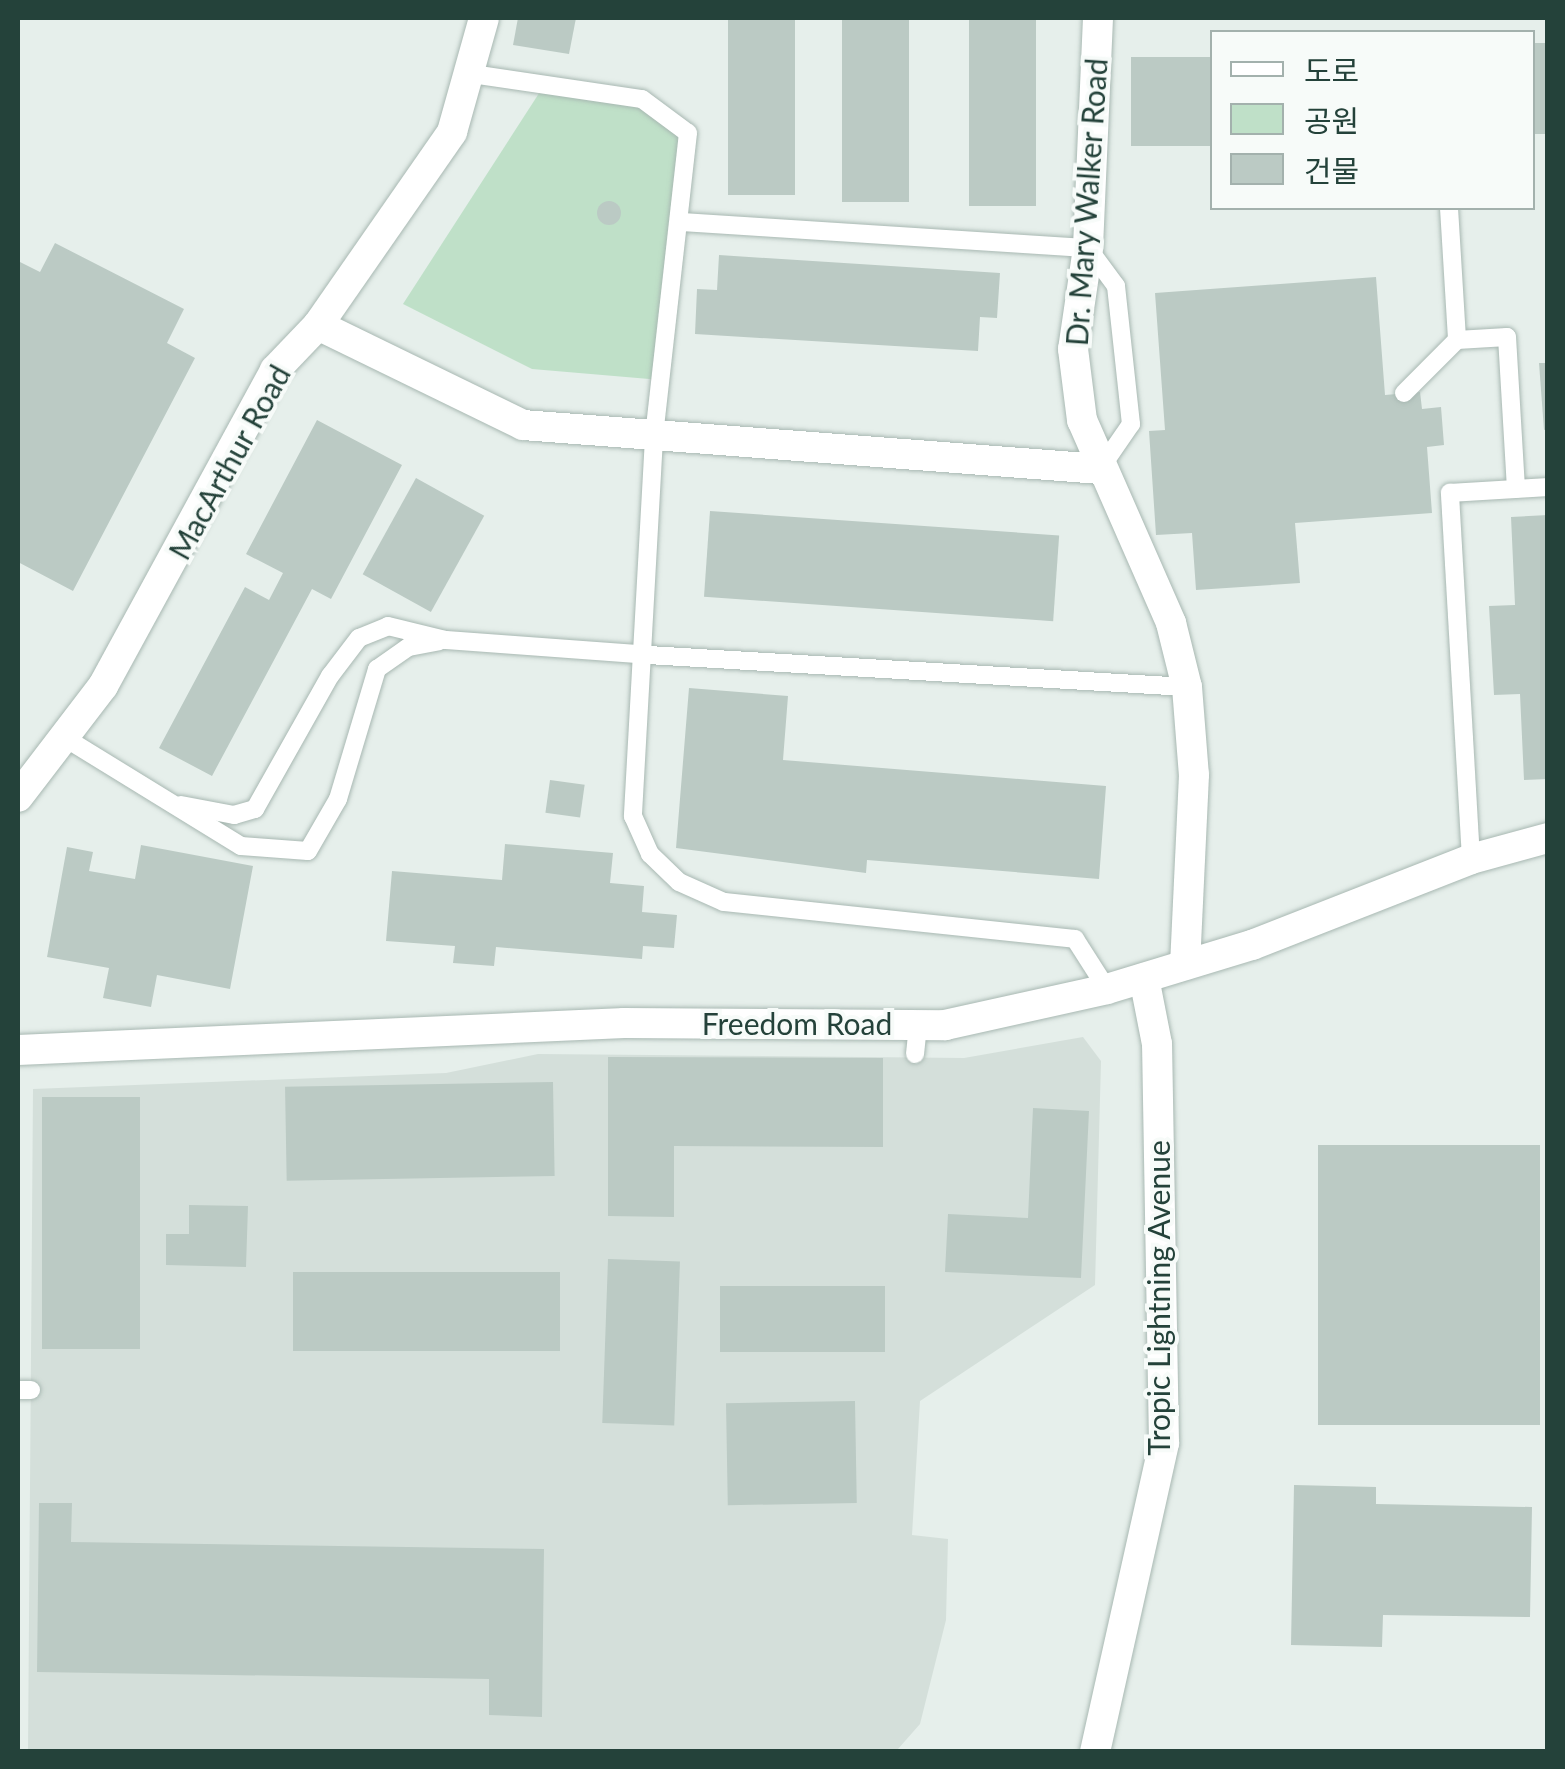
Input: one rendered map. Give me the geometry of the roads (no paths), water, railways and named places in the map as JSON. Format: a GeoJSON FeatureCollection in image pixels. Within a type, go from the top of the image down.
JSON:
{"type":"FeatureCollection","features":[{"type":"Feature","properties":{"kind":"street","name":"MacArthur Road"},"geometry":{"type":"LineString","coordinates":[[20,785],[62,736],[148,611],[264,386],[318,325],[452,132],[472,74],[484,18]]}},
{"type":"Feature","properties":{"kind":"street","name":"Dr. Mary Walker Road"},"geometry":{"type":"LineString","coordinates":[[1098,18],[1088,248],[1072,349],[1082,420],[1100,470],[1171,623],[1187,687],[1194,775],[1186,965]]}},
{"type":"Feature","properties":{"kind":"street"},"geometry":{"type":"LineString","coordinates":[[318,325],[523,425],[1100,470]]}},
{"type":"Feature","properties":{"kind":"street","name":"Freedom Road"},"geometry":{"type":"LineString","coordinates":[[18,1050],[624,1023],[945,1024],[1106,990],[1186,965],[1472,858],[1548,838]]}},
{"type":"Feature","properties":{"kind":"street","name":"Tropic Lightning Avenue"},"geometry":{"type":"LineString","coordinates":[[1114,1674],[1164,1443],[1157,1044],[1144,978]]}},
{"type":"Feature","properties":{"kind":"street"},"geometry":{"type":"LineString","coordinates":[[1095,1752],[1114,1674]]}},
{"type":"Feature","properties":{"kind":"street"},"geometry":{"type":"LineString","coordinates":[[1114,1674],[1117,1752]]}},
{"type":"Feature","properties":{"kind":"lane"},"geometry":{"type":"LineString","coordinates":[[472,74],[642,99],[688,133],[683,222],[654,438],[648,655],[633,816],[650,854],[680,882],[724,902],[1076,938],[1106,990]]}},
{"type":"Feature","properties":{"kind":"lane"},"geometry":{"type":"LineString","coordinates":[[1449,210],[1456,340]]}},
{"type":"Feature","properties":{"kind":"lane"},"geometry":{"type":"LineString","coordinates":[[683,222],[1088,248],[1116,286],[1131,424],[1100,470]]}},
{"type":"Feature","properties":{"kind":"lane"},"geometry":{"type":"LineString","coordinates":[[1404,393],[1456,340],[1507,336],[1516,489]]}},
{"type":"Feature","properties":{"kind":"lane"},"geometry":{"type":"LineString","coordinates":[[1472,858],[1450,493],[1548,487]]}},
{"type":"Feature","properties":{"kind":"lane"},"geometry":{"type":"LineString","coordinates":[[181,806],[234,814],[255,809],[359,638],[388,626],[445,640],[1187,687]]}},
{"type":"Feature","properties":{"kind":"lane"},"geometry":{"type":"LineString","coordinates":[[62,736],[241,846],[308,852],[338,799],[377,668],[409,647],[445,640]]}},
{"type":"Feature","properties":{"kind":"lane"},"geometry":{"type":"LineString","coordinates":[[914,1054],[918,1022]]}}]}
